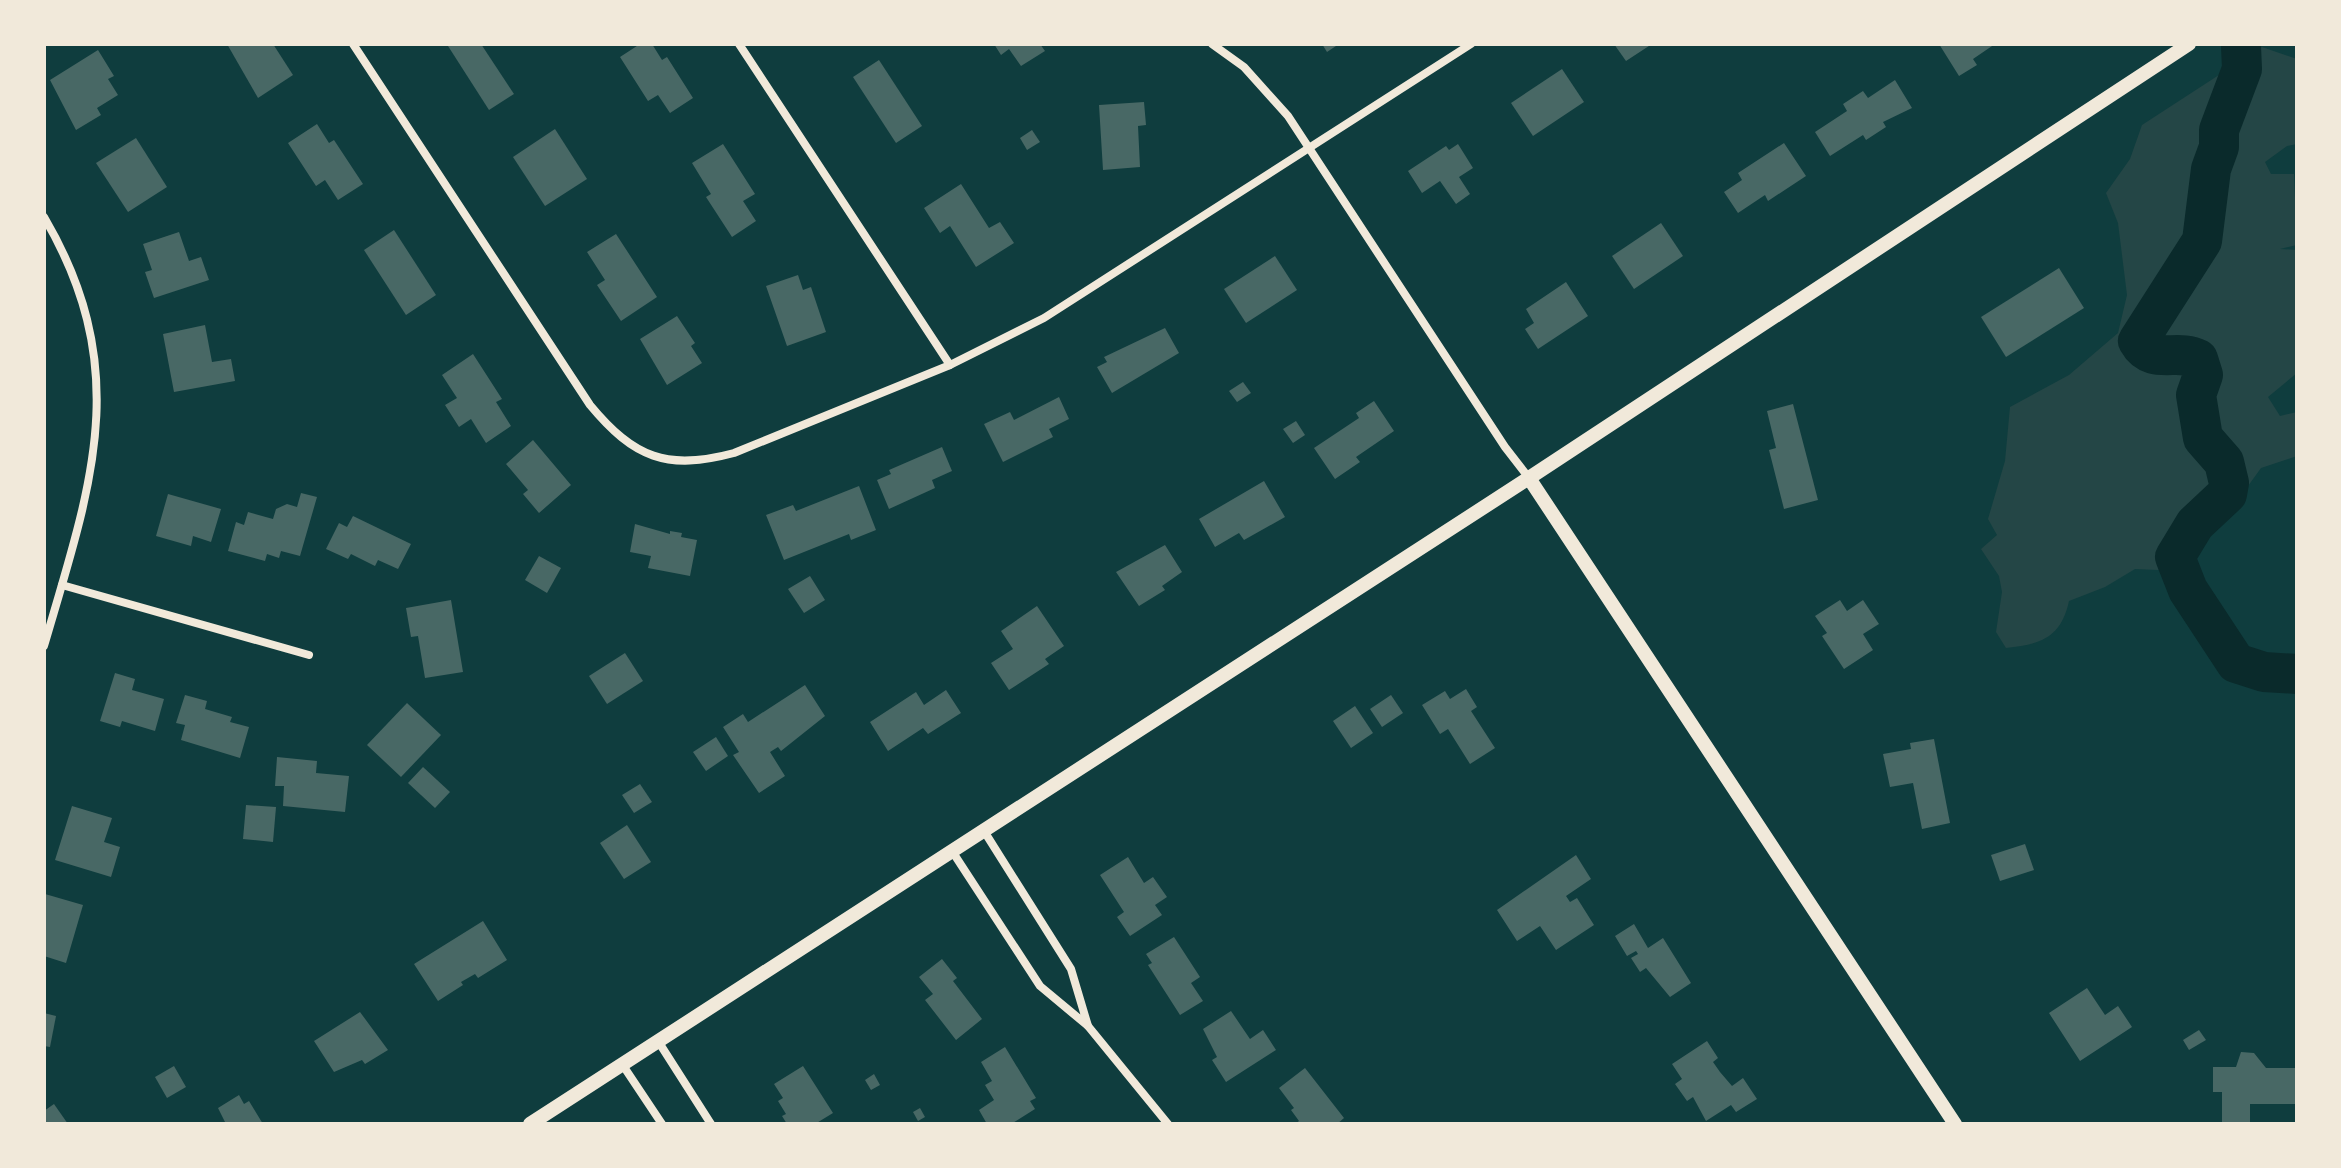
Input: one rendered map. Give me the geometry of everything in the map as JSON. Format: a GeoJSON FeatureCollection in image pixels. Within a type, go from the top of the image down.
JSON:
{"type":"FeatureCollection","features":[{"type":"Feature","properties":{"kind":"street"},"geometry":{"type":"LineString","coordinates":[[353,44],[590,405],[629,445],[661,459],[703,461],[747,448],[950,365],[1044,318],[1471,44]]}},
{"type":"Feature","properties":{"kind":"street"},"geometry":{"type":"LineString","coordinates":[[739,44],[950,365]]}},
{"type":"Feature","properties":{"kind":"street"},"geometry":{"type":"LineString","coordinates":[[1212,44],[1263,85],[1310,149],[1955,1124]]}},
{"type":"Feature","properties":{"kind":"street"},"geometry":{"type":"LineString","coordinates":[[530,1124],[1529,478],[2189,44]]}},
{"type":"Feature","properties":{"kind":"street"},"geometry":{"type":"LineString","coordinates":[[44,217],[76,283],[90,335],[98,393],[96,451],[44,646]]}},
{"type":"Feature","properties":{"kind":"street"},"geometry":{"type":"LineString","coordinates":[[62,585],[309,655]]}},
{"type":"Feature","properties":{"kind":"street"},"geometry":{"type":"LineString","coordinates":[[984,831],[1071,969],[1088,1026]]}},
{"type":"Feature","properties":{"kind":"street"},"geometry":{"type":"LineString","coordinates":[[952,851],[1040,986],[1088,1026],[1168,1124]]}},
{"type":"Feature","properties":{"kind":"street"},"geometry":{"type":"LineString","coordinates":[[658,1041],[711,1124]]}},
{"type":"Feature","properties":{"kind":"street"},"geometry":{"type":"LineString","coordinates":[[622,1064],[662,1124]]}},
{"type":"Feature","properties":{"kind":"shaded area"},"geometry":{"type":"Polygon","coordinates":[[[2262,47],[2297,59],[2297,144],[2287,146],[2265,162],[2271,174],[2294,174],[2297,245],[2280,249],[2297,250],[2297,373],[2268,397],[2280,416],[2297,412],[2297,456],[2261,468],[2235,504],[2212,517],[2186,560],[2158,570],[2135,569],[2105,587],[2069,601],[2061,623],[2048,637],[2006,648],[1996,632],[2002,592],[1999,576],[1981,549],[1997,535],[1988,519],[2005,461],[2010,407],[2069,375],[2118,333],[2127,295],[2118,223],[2106,193],[2130,159],[2142,125],[2262,47]]]}},
{"type":"Feature","properties":{"kind":"building"},"geometry":{"type":"Polygon","coordinates":[[[227,44],[273,44],[293,75],[258,98],[227,44]]]}},
{"type":"Feature","properties":{"kind":"building"},"geometry":{"type":"Polygon","coordinates":[[[481,44],[514,94],[489,110],[448,46],[481,44]]]}},
{"type":"Feature","properties":{"kind":"building"},"geometry":{"type":"Polygon","coordinates":[[[640,44],[652,44],[662,60],[667,57],[693,98],[670,113],[658,95],[648,101],[620,57],[640,44]]]}},
{"type":"Feature","properties":{"kind":"building"},"geometry":{"type":"Polygon","coordinates":[[[994,44],[1040,44],[1045,51],[1021,66],[1009,49],[1001,55],[994,44]]]}},
{"type":"Feature","properties":{"kind":"building"},"geometry":{"type":"Polygon","coordinates":[[[1322,44],[1339,44],[1327,52],[1322,44]]]}},
{"type":"Feature","properties":{"kind":"building"},"geometry":{"type":"Polygon","coordinates":[[[1614,44],[1652,44],[1626,61],[1614,44]]]}},
{"type":"Feature","properties":{"kind":"building"},"geometry":{"type":"Polygon","coordinates":[[[1939,44],[1995,44],[1973,59],[1977,65],[1959,76],[1939,44]]]}},
{"type":"Feature","properties":{"kind":"building"},"geometry":{"type":"Polygon","coordinates":[[[98,50],[114,76],[108,79],[118,95],[97,108],[101,115],[76,130],[50,80],[98,50]]]}},
{"type":"Feature","properties":{"kind":"building"},"geometry":{"type":"Polygon","coordinates":[[[879,60],[922,126],[896,143],[853,77],[879,60]]]}},
{"type":"Feature","properties":{"kind":"building"},"geometry":{"type":"Polygon","coordinates":[[[1562,69],[1584,102],[1533,136],[1511,103],[1562,69]]]}},
{"type":"Feature","properties":{"kind":"building"},"geometry":{"type":"Polygon","coordinates":[[[1895,80],[1912,108],[1883,122],[1886,127],[1866,140],[1863,135],[1830,156],[1815,132],[1847,111],[1843,104],[1863,91],[1868,98],[1895,80]]]}},
{"type":"Feature","properties":{"kind":"building"},"geometry":{"type":"Polygon","coordinates":[[[1144,102],[1146,125],[1138,126],[1140,167],[1103,170],[1099,105],[1144,102]]]}},
{"type":"Feature","properties":{"kind":"building"},"geometry":{"type":"Polygon","coordinates":[[[317,124],[329,143],[334,140],[363,184],[338,200],[325,180],[316,186],[288,143],[317,124]]]}},
{"type":"Feature","properties":{"kind":"building"},"geometry":{"type":"Polygon","coordinates":[[[555,129],[587,179],[545,206],[513,157],[555,129]]]}},
{"type":"Feature","properties":{"kind":"building"},"geometry":{"type":"Polygon","coordinates":[[[1032,130],[1040,142],[1027,150],[1020,138],[1032,130]]]}},
{"type":"Feature","properties":{"kind":"building"},"geometry":{"type":"Polygon","coordinates":[[[136,138],[167,187],[128,212],[96,163],[136,138]]]}},
{"type":"Feature","properties":{"kind":"building"},"geometry":{"type":"Polygon","coordinates":[[[1784,143],[1806,176],[1768,201],[1765,195],[1738,213],[1724,192],[1742,180],[1738,173],[1784,143]]]}},
{"type":"Feature","properties":{"kind":"building"},"geometry":{"type":"Polygon","coordinates":[[[723,144],[755,194],[743,201],[756,221],[732,237],[706,197],[711,194],[692,163],[723,144]]]}},
{"type":"Feature","properties":{"kind":"building"},"geometry":{"type":"Polygon","coordinates":[[[1458,144],[1473,168],[1459,177],[1470,194],[1456,204],[1440,181],[1422,193],[1408,171],[1446,146],[1449,150],[1458,144]]]}},
{"type":"Feature","properties":{"kind":"building"},"geometry":{"type":"Polygon","coordinates":[[[961,184],[989,228],[1000,222],[1014,243],[976,267],[950,226],[940,233],[924,208],[961,184]]]}},
{"type":"Feature","properties":{"kind":"building"},"geometry":{"type":"Polygon","coordinates":[[[1661,223],[1683,256],[1634,289],[1612,256],[1661,223]]]}},
{"type":"Feature","properties":{"kind":"building"},"geometry":{"type":"Polygon","coordinates":[[[394,230],[436,295],[406,315],[364,250],[394,230]]]}},
{"type":"Feature","properties":{"kind":"building"},"geometry":{"type":"Polygon","coordinates":[[[179,232],[189,261],[201,257],[209,280],[154,298],[145,272],[152,270],[143,244],[179,232]]]}},
{"type":"Feature","properties":{"kind":"building"},"geometry":{"type":"Polygon","coordinates":[[[616,234],[657,297],[621,321],[597,285],[605,280],[587,252],[616,234]]]}},
{"type":"Feature","properties":{"kind":"building"},"geometry":{"type":"Polygon","coordinates":[[[1275,256],[1297,290],[1246,323],[1224,289],[1275,256]]]}},
{"type":"Feature","properties":{"kind":"building"},"geometry":{"type":"Polygon","coordinates":[[[2059,268],[2084,308],[2006,357],[1981,317],[2059,268]]]}},
{"type":"Feature","properties":{"kind":"building"},"geometry":{"type":"Polygon","coordinates":[[[798,275],[803,290],[811,287],[826,332],[787,346],[766,286],[798,275]]]}},
{"type":"Feature","properties":{"kind":"building"},"geometry":{"type":"Polygon","coordinates":[[[1566,282],[1588,316],[1538,349],[1525,329],[1534,323],[1526,309],[1566,282]]]}},
{"type":"Feature","properties":{"kind":"building"},"geometry":{"type":"Polygon","coordinates":[[[677,316],[695,343],[691,346],[702,363],[667,385],[640,339],[677,316]]]}},
{"type":"Feature","properties":{"kind":"building"},"geometry":{"type":"Polygon","coordinates":[[[205,325],[212,362],[231,359],[235,381],[174,392],[163,334],[205,325]]]}},
{"type":"Feature","properties":{"kind":"building"},"geometry":{"type":"Polygon","coordinates":[[[1165,328],[1179,353],[1112,393],[1097,367],[1107,362],[1104,357],[1165,328]]]}},
{"type":"Feature","properties":{"kind":"building"},"geometry":{"type":"Polygon","coordinates":[[[473,354],[502,399],[496,402],[511,426],[486,443],[471,419],[459,427],[445,405],[457,398],[442,375],[473,354]]]}},
{"type":"Feature","properties":{"kind":"building"},"geometry":{"type":"Polygon","coordinates":[[[1243,382],[1251,393],[1237,402],[1229,391],[1243,382]]]}},
{"type":"Feature","properties":{"kind":"building"},"geometry":{"type":"Polygon","coordinates":[[[1059,397],[1069,419],[1049,429],[1053,437],[1003,462],[984,424],[1010,412],[1014,420],[1059,397]]]}},
{"type":"Feature","properties":{"kind":"building"},"geometry":{"type":"Polygon","coordinates":[[[1374,401],[1394,431],[1356,457],[1360,462],[1335,479],[1314,448],[1359,418],[1356,413],[1374,401]]]}},
{"type":"Feature","properties":{"kind":"building"},"geometry":{"type":"Polygon","coordinates":[[[1793,404],[1818,500],[1784,509],[1769,450],[1776,448],[1767,411],[1793,404]]]}},
{"type":"Feature","properties":{"kind":"building"},"geometry":{"type":"Polygon","coordinates":[[[1296,421],[1305,435],[1293,443],[1283,429],[1296,421]]]}},
{"type":"Feature","properties":{"kind":"building"},"geometry":{"type":"Polygon","coordinates":[[[533,440],[571,485],[539,513],[523,494],[528,490],[506,464],[533,440]]]}},
{"type":"Feature","properties":{"kind":"building"},"geometry":{"type":"Polygon","coordinates":[[[942,447],[952,471],[932,480],[935,488],[889,509],[877,480],[891,474],[889,470],[942,447]]]}},
{"type":"Feature","properties":{"kind":"building"},"geometry":{"type":"Polygon","coordinates":[[[1264,481],[1285,517],[1244,540],[1239,533],[1215,547],[1199,519],[1264,481]]]}},
{"type":"Feature","properties":{"kind":"building"},"geometry":{"type":"Polygon","coordinates":[[[859,486],[876,530],[851,540],[849,534],[784,560],[766,515],[793,505],[796,511],[859,486]]]}},
{"type":"Feature","properties":{"kind":"building"},"geometry":{"type":"Polygon","coordinates":[[[301,493],[317,497],[300,556],[281,551],[279,558],[267,554],[265,561],[228,551],[236,522],[244,525],[248,512],[273,519],[276,509],[287,504],[297,507],[301,493]]]}},
{"type":"Feature","properties":{"kind":"building"},"geometry":{"type":"Polygon","coordinates":[[[168,494],[221,509],[211,542],[193,536],[191,546],[156,536],[168,494]]]}},
{"type":"Feature","properties":{"kind":"building"},"geometry":{"type":"Polygon","coordinates":[[[353,516],[411,544],[398,569],[378,560],[375,566],[351,554],[348,559],[326,549],[339,523],[347,527],[353,516]]]}},
{"type":"Feature","properties":{"kind":"building"},"geometry":{"type":"Polygon","coordinates":[[[635,524],[670,534],[670,531],[682,533],[681,537],[697,540],[690,576],[648,568],[651,556],[630,552],[635,524]]]}},
{"type":"Feature","properties":{"kind":"building"},"geometry":{"type":"Polygon","coordinates":[[[1165,545],[1182,572],[1162,586],[1165,590],[1139,606],[1116,572],[1165,545]]]}},
{"type":"Feature","properties":{"kind":"building"},"geometry":{"type":"Polygon","coordinates":[[[539,556],[561,568],[547,593],[525,580],[539,556]]]}},
{"type":"Feature","properties":{"kind":"building"},"geometry":{"type":"Polygon","coordinates":[[[810,576],[825,600],[804,613],[788,589],[810,576]]]}},
{"type":"Feature","properties":{"kind":"building"},"geometry":{"type":"Polygon","coordinates":[[[451,600],[463,672],[425,678],[418,636],[411,637],[406,608],[451,600]]]}},
{"type":"Feature","properties":{"kind":"building"},"geometry":{"type":"Polygon","coordinates":[[[1840,600],[1847,611],[1863,600],[1879,624],[1863,634],[1873,650],[1844,669],[1822,636],[1827,633],[1815,616],[1840,600]]]}},
{"type":"Feature","properties":{"kind":"building"},"geometry":{"type":"Polygon","coordinates":[[[1037,606],[1064,646],[1045,659],[1049,664],[1009,690],[991,663],[1013,649],[1001,631],[1037,606]]]}},
{"type":"Feature","properties":{"kind":"building"},"geometry":{"type":"Polygon","coordinates":[[[625,653],[643,681],[607,704],[589,676],[625,653]]]}},
{"type":"Feature","properties":{"kind":"building"},"geometry":{"type":"Polygon","coordinates":[[[115,673],[135,679],[132,690],[164,699],[155,731],[122,721],[120,727],[100,721],[115,673]]]}},
{"type":"Feature","properties":{"kind":"building"},"geometry":{"type":"Polygon","coordinates":[[[805,685],[825,716],[781,751],[778,747],[770,752],[785,776],[759,793],[733,755],[739,752],[723,727],[743,714],[748,722],[805,685]]]}},
{"type":"Feature","properties":{"kind":"building"},"geometry":{"type":"Polygon","coordinates":[[[1466,689],[1477,707],[1471,711],[1495,748],[1470,764],[1448,729],[1440,734],[1422,705],[1445,691],[1450,699],[1466,689]]]}},
{"type":"Feature","properties":{"kind":"building"},"geometry":{"type":"Polygon","coordinates":[[[946,690],[961,713],[928,734],[923,728],[888,751],[870,722],[916,692],[924,705],[946,690]]]}},
{"type":"Feature","properties":{"kind":"building"},"geometry":{"type":"Polygon","coordinates":[[[185,695],[207,701],[205,709],[232,717],[230,722],[249,727],[240,758],[181,740],[185,725],[176,723],[185,695]]]}},
{"type":"Feature","properties":{"kind":"building"},"geometry":{"type":"Polygon","coordinates":[[[1391,695],[1403,713],[1382,727],[1370,709],[1391,695]]]}},
{"type":"Feature","properties":{"kind":"building"},"geometry":{"type":"Polygon","coordinates":[[[407,703],[441,735],[401,777],[367,745],[407,703]]]}},
{"type":"Feature","properties":{"kind":"building"},"geometry":{"type":"Polygon","coordinates":[[[1355,706],[1373,733],[1351,748],[1333,721],[1355,706]]]}},
{"type":"Feature","properties":{"kind":"building"},"geometry":{"type":"Polygon","coordinates":[[[716,737],[728,756],[706,771],[693,752],[716,737]]]}},
{"type":"Feature","properties":{"kind":"building"},"geometry":{"type":"Polygon","coordinates":[[[1934,739],[1950,823],[1922,829],[1913,783],[1890,787],[1883,754],[1911,749],[1910,743],[1934,739]]]}},
{"type":"Feature","properties":{"kind":"building"},"geometry":{"type":"Polygon","coordinates":[[[277,757],[317,761],[316,773],[349,776],[345,812],[283,806],[284,786],[275,786],[277,757]]]}},
{"type":"Feature","properties":{"kind":"building"},"geometry":{"type":"Polygon","coordinates":[[[423,767],[450,792],[435,808],[408,783],[423,767]]]}},
{"type":"Feature","properties":{"kind":"building"},"geometry":{"type":"Polygon","coordinates":[[[640,784],[652,802],[634,813],[622,795],[640,784]]]}},
{"type":"Feature","properties":{"kind":"building"},"geometry":{"type":"Polygon","coordinates":[[[246,805],[276,807],[273,842],[243,839],[246,805]]]}},
{"type":"Feature","properties":{"kind":"building"},"geometry":{"type":"Polygon","coordinates":[[[72,806],[112,818],[104,842],[120,847],[111,877],[55,860],[72,806]]]}},
{"type":"Feature","properties":{"kind":"building"},"geometry":{"type":"Polygon","coordinates":[[[627,825],[651,862],[624,879],[600,843],[627,825]]]}},
{"type":"Feature","properties":{"kind":"building"},"geometry":{"type":"Polygon","coordinates":[[[2025,844],[2034,870],[2000,881],[1991,855],[2025,844]]]}},
{"type":"Feature","properties":{"kind":"building"},"geometry":{"type":"Polygon","coordinates":[[[1576,855],[1591,879],[1566,896],[1570,902],[1577,898],[1594,925],[1556,950],[1540,926],[1517,941],[1497,910],[1576,855]]]}},
{"type":"Feature","properties":{"kind":"building"},"geometry":{"type":"Polygon","coordinates":[[[1128,857],[1144,883],[1153,877],[1167,897],[1155,905],[1162,915],[1130,936],[1117,917],[1124,912],[1100,875],[1128,857]]]}},
{"type":"Feature","properties":{"kind":"building"},"geometry":{"type":"Polygon","coordinates":[[[45,894],[83,905],[66,963],[44,956],[45,894]]]}},
{"type":"Feature","properties":{"kind":"building"},"geometry":{"type":"Polygon","coordinates":[[[483,921],[507,960],[478,978],[475,974],[461,982],[463,985],[438,1001],[414,964],[483,921]]]}},
{"type":"Feature","properties":{"kind":"building"},"geometry":{"type":"Polygon","coordinates":[[[1634,924],[1648,948],[1663,938],[1691,983],[1670,997],[1646,968],[1640,972],[1631,958],[1638,954],[1636,951],[1627,956],[1615,936],[1634,924]]]}},
{"type":"Feature","properties":{"kind":"building"},"geometry":{"type":"Polygon","coordinates":[[[1174,937],[1200,977],[1191,983],[1203,1001],[1180,1015],[1148,965],[1152,963],[1146,954],[1174,937]]]}},
{"type":"Feature","properties":{"kind":"building"},"geometry":{"type":"Polygon","coordinates":[[[942,959],[957,978],[953,981],[982,1019],[956,1040],[925,1000],[933,994],[919,977],[942,959]]]}},
{"type":"Feature","properties":{"kind":"building"},"geometry":{"type":"Polygon","coordinates":[[[2087,988],[2105,1015],[2118,1006],[2132,1027],[2080,1061],[2049,1013],[2087,988]]]}},
{"type":"Feature","properties":{"kind":"building"},"geometry":{"type":"Polygon","coordinates":[[[1231,1011],[1250,1039],[1263,1030],[1276,1050],[1226,1082],[1212,1060],[1217,1057],[1203,1029],[1231,1011]]]}},
{"type":"Feature","properties":{"kind":"building"},"geometry":{"type":"Polygon","coordinates":[[[360,1012],[388,1050],[365,1064],[362,1060],[334,1072],[314,1041],[360,1012]]]}},
{"type":"Feature","properties":{"kind":"building"},"geometry":{"type":"Polygon","coordinates":[[[44,1013],[56,1016],[50,1047],[44,1046],[44,1013]]]}},
{"type":"Feature","properties":{"kind":"building"},"geometry":{"type":"Polygon","coordinates":[[[2199,1030],[2206,1040],[2189,1050],[2183,1040],[2199,1030]]]}},
{"type":"Feature","properties":{"kind":"building"},"geometry":{"type":"Polygon","coordinates":[[[1707,1041],[1718,1058],[1713,1062],[1732,1086],[1743,1078],[1757,1099],[1736,1112],[1731,1105],[1706,1121],[1693,1097],[1687,1101],[1675,1084],[1682,1079],[1672,1064],[1707,1041]]]}},
{"type":"Feature","properties":{"kind":"building"},"geometry":{"type":"Polygon","coordinates":[[[1005,1047],[1036,1098],[1030,1101],[1035,1109],[1011,1124],[987,1124],[979,1110],[994,1100],[985,1085],[992,1081],[981,1062],[1005,1047]]]}},
{"type":"Feature","properties":{"kind":"building"},"geometry":{"type":"Polygon","coordinates":[[[2241,1052],[2254,1053],[2266,1068],[2297,1068],[2297,1104],[2250,1104],[2250,1124],[2222,1124],[2222,1092],[2213,1092],[2213,1067],[2236,1067],[2241,1052]]]}},
{"type":"Feature","properties":{"kind":"building"},"geometry":{"type":"Polygon","coordinates":[[[174,1066],[186,1087],[167,1098],[155,1077],[174,1066]]]}},
{"type":"Feature","properties":{"kind":"building"},"geometry":{"type":"Polygon","coordinates":[[[803,1066],[833,1113],[815,1124],[787,1124],[782,1116],[786,1114],[778,1101],[783,1098],[774,1084],[803,1066]]]}},
{"type":"Feature","properties":{"kind":"building"},"geometry":{"type":"Polygon","coordinates":[[[1305,1068],[1344,1118],[1337,1124],[1295,1124],[1299,1121],[1291,1110],[1294,1108],[1279,1088],[1305,1068]]]}},
{"type":"Feature","properties":{"kind":"building"},"geometry":{"type":"Polygon","coordinates":[[[874,1074],[880,1085],[871,1090],[865,1080],[874,1074]]]}},
{"type":"Feature","properties":{"kind":"building"},"geometry":{"type":"Polygon","coordinates":[[[239,1095],[244,1104],[249,1101],[263,1124],[226,1124],[218,1108],[239,1095]]]}},
{"type":"Feature","properties":{"kind":"building"},"geometry":{"type":"Polygon","coordinates":[[[54,1104],[68,1124],[44,1124],[44,1111],[54,1104]]]}},
{"type":"Feature","properties":{"kind":"building"},"geometry":{"type":"Polygon","coordinates":[[[920,1108],[925,1117],[918,1121],[913,1112],[920,1108]]]}},
{"type":"Feature","properties":{"kind":"waterway"},"geometry":{"type":"LineString","coordinates":[[2241,46],[2242,69],[2219,130],[2219,147],[2211,169],[2202,241],[2138,341],[2150,353],[2198,359],[2203,375],[2196,395],[2203,438],[2224,462],[2229,483],[2227,494],[2195,524],[2175,557],[2188,590],[2236,663],[2264,672],[2297,674]]}}]}
